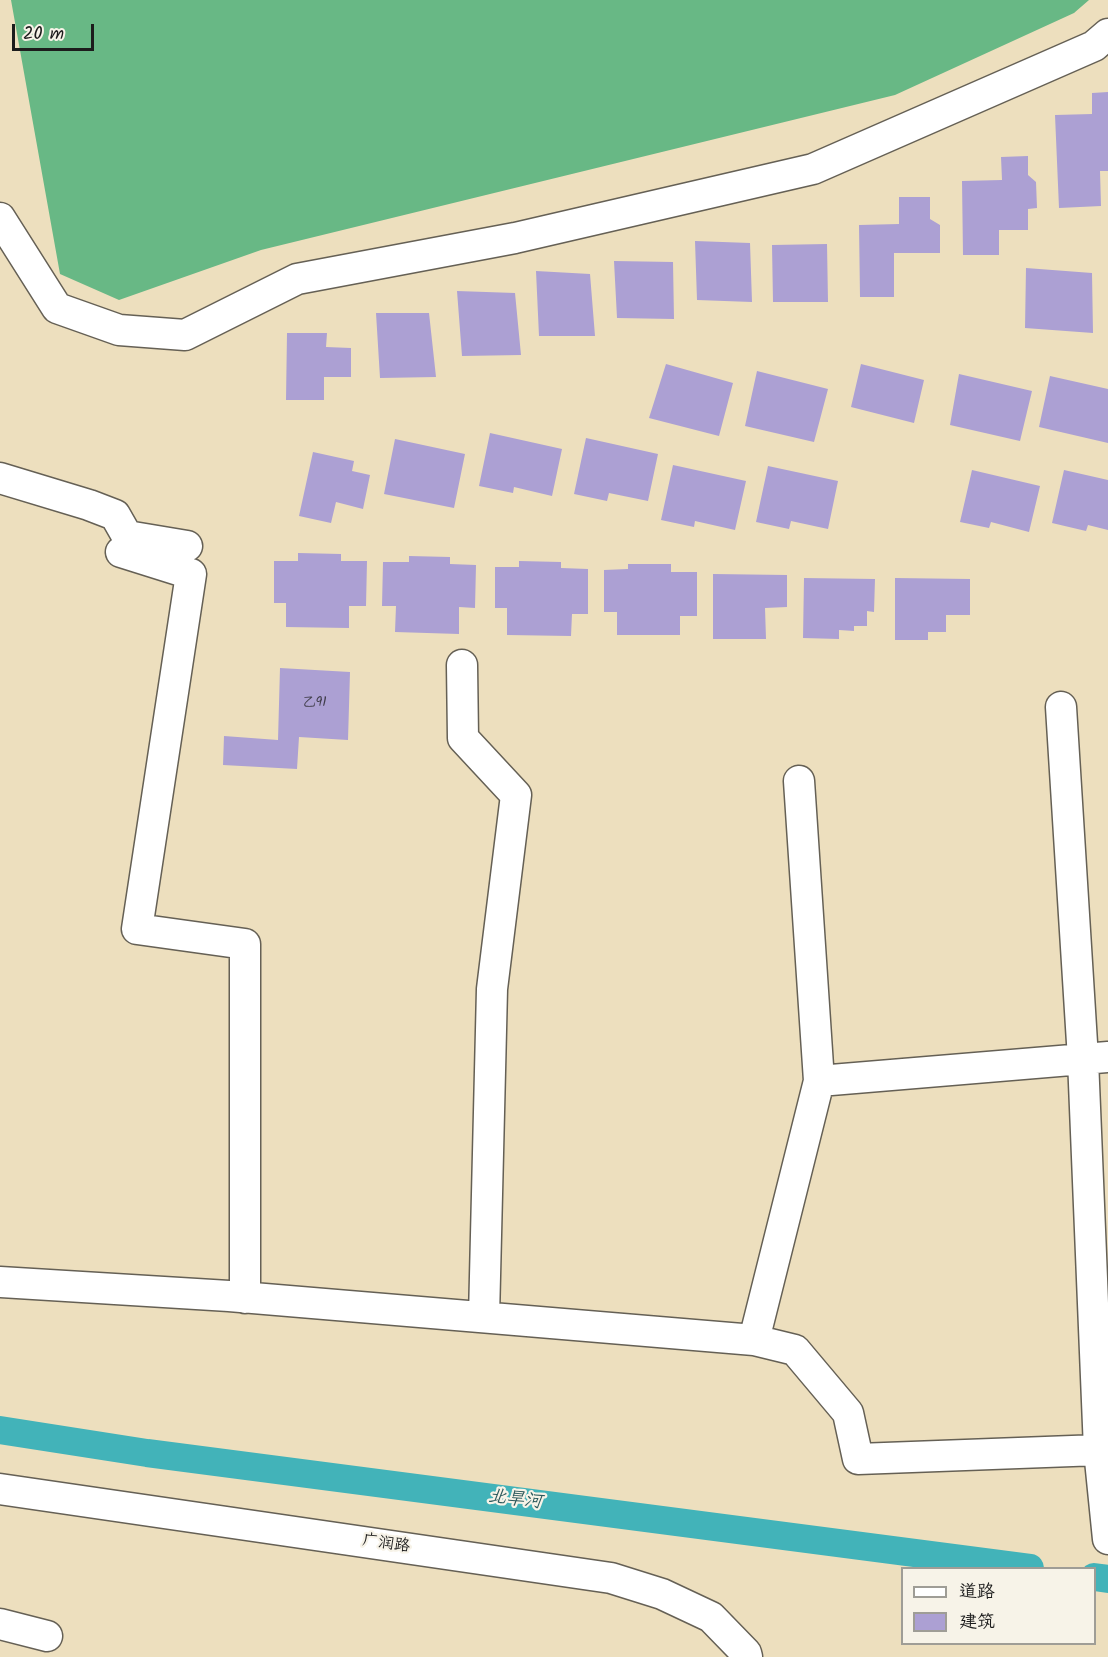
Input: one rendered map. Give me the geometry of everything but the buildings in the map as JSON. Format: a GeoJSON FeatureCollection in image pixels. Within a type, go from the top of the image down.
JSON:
{"type":"FeatureCollection","features":[{"type":"Feature","properties":{"kind":"street"},"geometry":{"type":"LineString","coordinates":[[0,218],[57,308],[119,330],[185,335],[297,279],[515,238],[813,169],[1094,46],[1108,34]]}},
{"type":"Feature","properties":{"kind":"street"},"geometry":{"type":"LineString","coordinates":[[0,478],[115,515],[128,536],[188,546]]}},
{"type":"Feature","properties":{"kind":"street"},"geometry":{"type":"LineString","coordinates":[[121,552],[190,574],[137,929],[244,944],[245,1298]]}},
{"type":"Feature","properties":{"kind":"street"},"geometry":{"type":"LineString","coordinates":[[462,665],[463,738],[516,795],[492,989],[484,1317]]}},
{"type":"Feature","properties":{"kind":"street"},"geometry":{"type":"LineString","coordinates":[[1061,707],[1096,1058],[1099,1450],[1108,1539]]}},
{"type":"Feature","properties":{"kind":"street"},"geometry":{"type":"LineString","coordinates":[[754,1340],[819,1081],[799,781]]}},
{"type":"Feature","properties":{"kind":"street"},"geometry":{"type":"LineString","coordinates":[[819,1081],[1096,1058]]}},
{"type":"Feature","properties":{"kind":"street"},"geometry":{"type":"LineString","coordinates":[[0,1282],[245,1298],[754,1340],[795,1350],[848,1413],[858,1459],[1099,1450]]}},
{"type":"Feature","properties":{"kind":"street","name":"广润路"},"geometry":{"type":"LineString","coordinates":[[0,1489],[611,1578],[662,1594],[711,1617],[746,1653],[747,1657]]}},
{"type":"Feature","properties":{"kind":"street"},"geometry":{"type":"LineString","coordinates":[[0,1624],[47,1636]]}},
{"type":"Feature","properties":{"kind":"green space"},"geometry":{"type":"Polygon","coordinates":[[[11,0],[1089,0],[1074,13],[895,95],[261,250],[119,300],[60,274],[11,0]]]}},
{"type":"Feature","properties":{"kind":"waterway","name":"北旱河"},"geometry":{"type":"LineString","coordinates":[[0,1430],[147,1453],[1022,1567]]}},
{"type":"Feature","properties":{"kind":"waterway","name":"北旱河"},"geometry":{"type":"LineString","coordinates":[[1096,1577],[1108,1579]]}}]}
